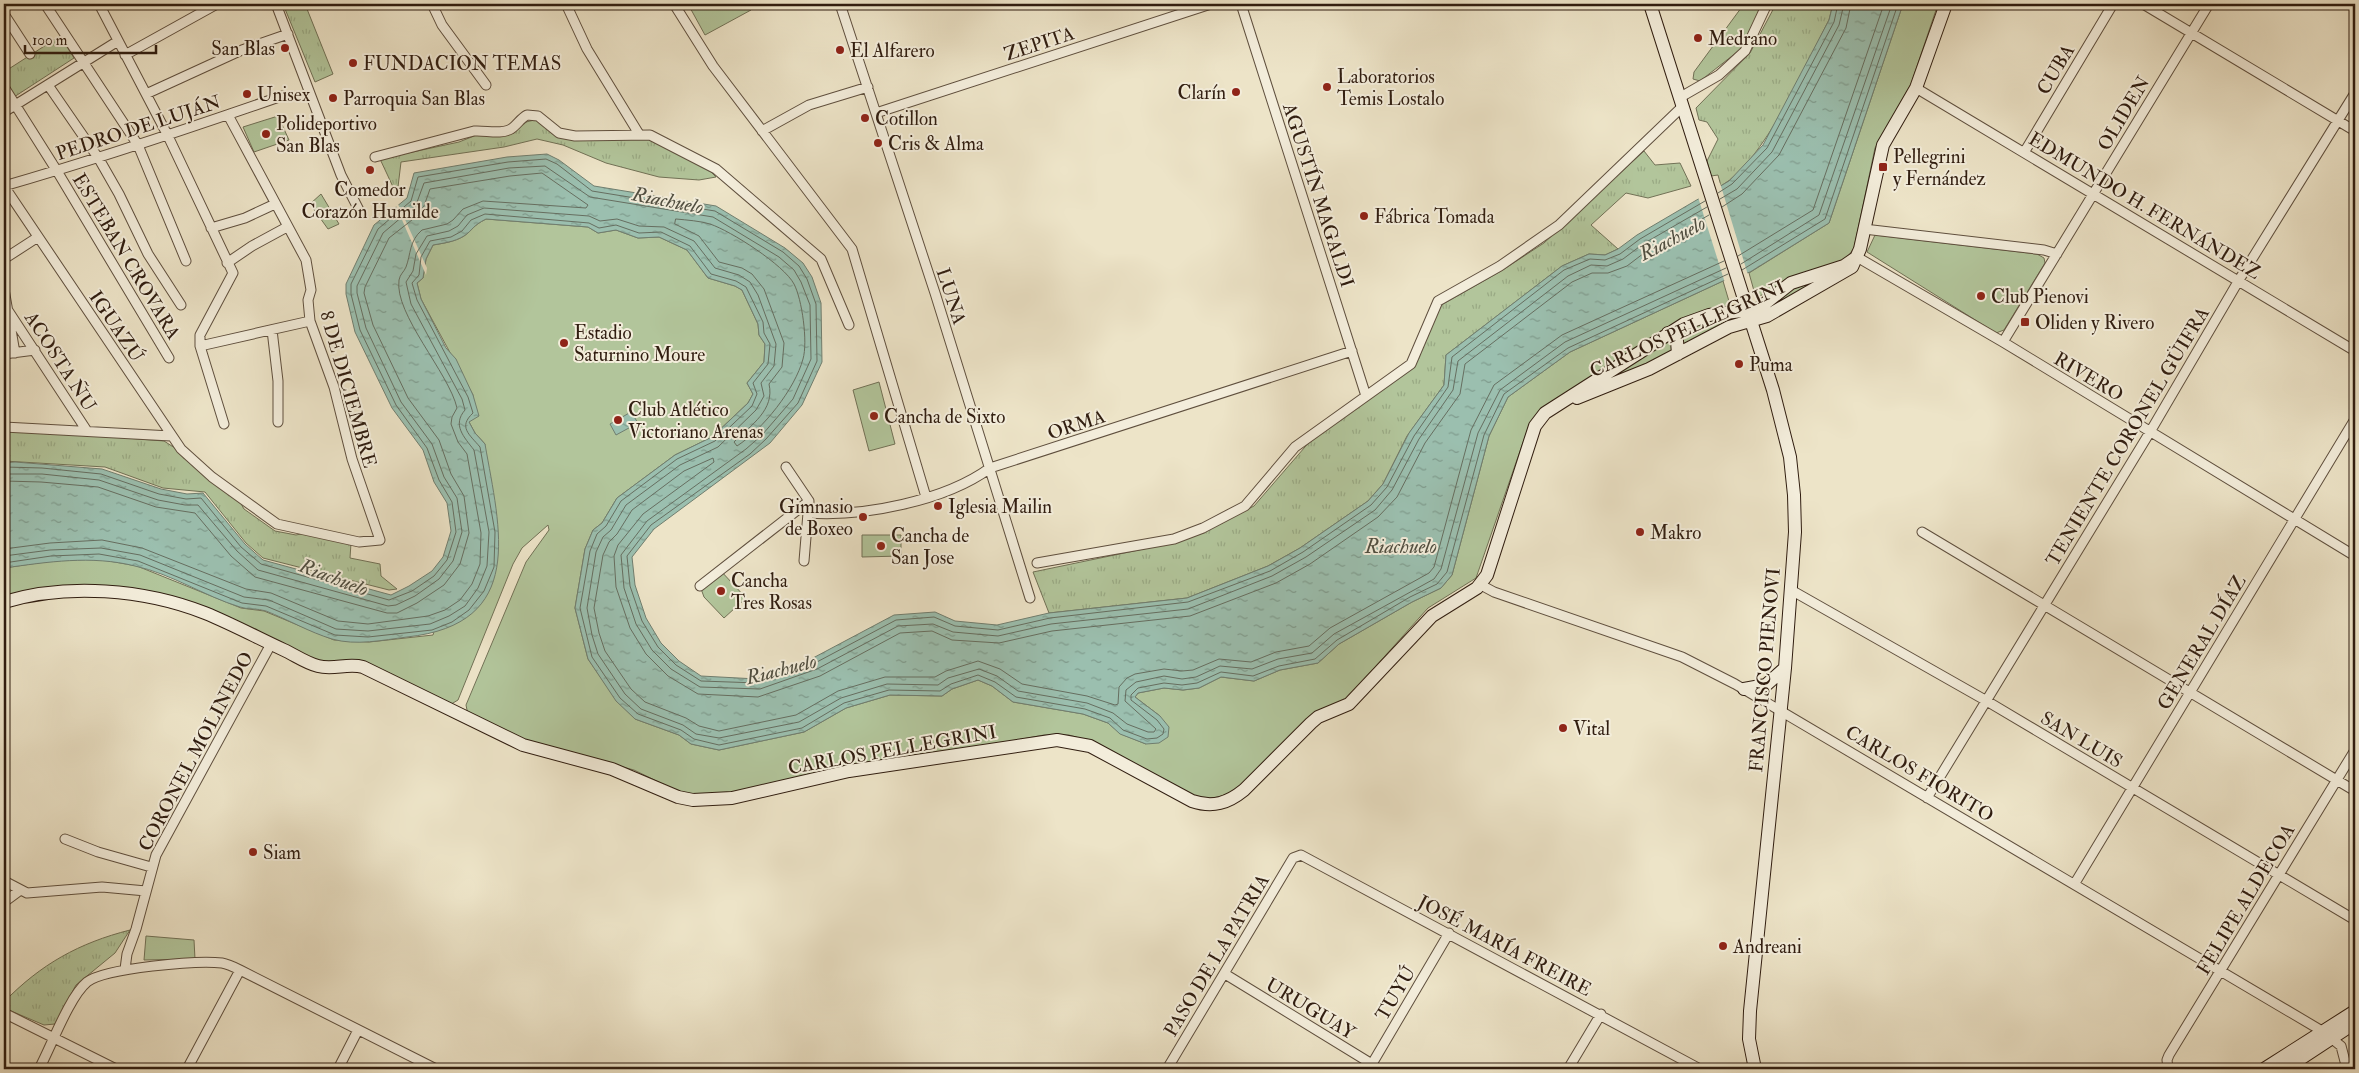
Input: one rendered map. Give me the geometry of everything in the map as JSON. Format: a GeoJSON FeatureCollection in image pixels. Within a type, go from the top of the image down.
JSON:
{"type":"FeatureCollection","features":[{"type":"Feature","properties":{"kind":"street"},"geometry":{"type":"LineString","coordinates":[[45,4],[138,145],[186,260]]}},
{"type":"Feature","properties":{"kind":"street"},"geometry":{"type":"LineString","coordinates":[[99,4],[168,136],[233,273],[200,335],[200,346],[224,424]]}},
{"type":"Feature","properties":{"kind":"street"},"geometry":{"type":"LineString","coordinates":[[125,55],[217,4]]}},
{"type":"Feature","properties":{"kind":"street"},"geometry":{"type":"LineString","coordinates":[[276,4],[341,175],[360,212]]}},
{"type":"Feature","properties":{"kind":"street"},"geometry":{"type":"LineString","coordinates":[[432,4],[442,26],[486,85]]}},
{"type":"Feature","properties":{"kind":"street"},"geometry":{"type":"LineString","coordinates":[[566,4],[587,49],[639,134]]}},
{"type":"Feature","properties":{"kind":"street"},"geometry":{"type":"LineString","coordinates":[[674,4],[713,66],[852,249],[926,497]]}},
{"type":"Feature","properties":{"kind":"street","name":"LUNA"},"geometry":{"type":"LineString","coordinates":[[840,4],[990,468],[1030,598]]}},
{"type":"Feature","properties":{"kind":"street","name":"ZEPITA"},"geometry":{"type":"LineString","coordinates":[[876,113],[1211,4]]}},
{"type":"Feature","properties":{"kind":"street","name":"AGUSTÍN MAGALDI"},"geometry":{"type":"LineString","coordinates":[[1241,4],[1366,396]]}},
{"type":"Feature","properties":{"kind":"street","name":"FRANCISCO PIENOVI"},"geometry":{"type":"LineString","coordinates":[[1650,4],[1750,316],[1790,457],[1795,515],[1791,590],[1785,668],[1750,1011],[1749,1039],[1755,1069]]}},
{"type":"Feature","properties":{"kind":"street"},"geometry":{"type":"LineString","coordinates":[[1037,563],[1174,538],[1202,528],[1245,506],[1295,447],[1323,425],[1411,364],[1432,308],[1438,301],[1500,266],[1559,225],[1681,103],[1719,75],[1745,52],[1767,4]]}},
{"type":"Feature","properties":{"kind":"street","name":"CARLOS PELLEGRINI"},"geometry":{"type":"LineString","coordinates":[[4,602],[65,592],[133,595],[168,602],[204,613],[317,666],[355,665],[363,667],[523,745],[612,769],[678,797],[693,800],[711,801],[746,796],[849,772],[1057,740],[1090,746],[1192,801],[1202,804],[1219,804],[1234,798],[1244,790],[1310,723],[1318,717],[1350,704],[1437,611],[1481,585],[1487,575],[1535,426],[1550,409],[1684,324],[1709,315],[1767,316],[1847,272],[1857,257],[1883,145],[1916,88],[1946,4]]}},
{"type":"Feature","properties":{"kind":"street","name":"CUBA"},"geometry":{"type":"LineString","coordinates":[[2026,151],[2113,4]]}},
{"type":"Feature","properties":{"kind":"street"},"geometry":{"type":"LineString","coordinates":[[2143,4],[2355,131]]}},
{"type":"Feature","properties":{"kind":"street","name":"OLIDEN"},"geometry":{"type":"LineString","coordinates":[[2003,342],[2209,4]]}},
{"type":"Feature","properties":{"kind":"street"},"geometry":{"type":"LineString","coordinates":[[4,14],[30,54]]}},
{"type":"Feature","properties":{"kind":"street"},"geometry":{"type":"LineString","coordinates":[[146,94],[242,50],[288,34]]}},
{"type":"Feature","properties":{"kind":"street"},"geometry":{"type":"LineString","coordinates":[[4,112],[118,41]]}},
{"type":"Feature","properties":{"kind":"street"},"geometry":{"type":"LineString","coordinates":[[48,85],[99,159],[119,194],[148,254],[181,305]]}},
{"type":"Feature","properties":{"kind":"street","name":"ESTEBAN CROVARA"},"geometry":{"type":"LineString","coordinates":[[4,87],[57,171],[169,358]]}},
{"type":"Feature","properties":{"kind":"street"},"geometry":{"type":"LineString","coordinates":[[762,131],[808,104],[868,87]]}},
{"type":"Feature","properties":{"kind":"street","name":"EDMUNDO H. FERNÁNDEZ"},"geometry":{"type":"LineString","coordinates":[[1916,88],[2026,151],[2355,351]]}},
{"type":"Feature","properties":{"kind":"street","name":"TENIENTE CORONEL GÜIFRA"},"geometry":{"type":"LineString","coordinates":[[1927,798],[2150,432],[2239,280],[2355,92]]}},
{"type":"Feature","properties":{"kind":"street","name":"PEDRO DE LUJÁN"},"geometry":{"type":"LineString","coordinates":[[4,186],[99,159],[282,96]]}},
{"type":"Feature","properties":{"kind":"street","name":"8 DE DICIEMBRE"},"geometry":{"type":"LineString","coordinates":[[228,115],[306,260],[311,290],[308,300],[310,321],[334,387],[352,459],[380,540]]}},
{"type":"Feature","properties":{"kind":"street"},"geometry":{"type":"LineString","coordinates":[[375,157],[474,132],[485,130],[500,132],[512,128],[527,115],[538,116],[559,133],[575,136],[650,135],[716,169],[821,260],[848,325]]}},
{"type":"Feature","properties":{"kind":"street","name":"IGUAZÚ"},"geometry":{"type":"LineString","coordinates":[[4,186],[180,449],[212,477],[277,524],[359,542],[380,540]]}},
{"type":"Feature","properties":{"kind":"street"},"geometry":{"type":"LineString","coordinates":[[211,228],[245,218],[275,204]]}},
{"type":"Feature","properties":{"kind":"street"},"geometry":{"type":"LineString","coordinates":[[227,263],[252,246],[287,227]]}},
{"type":"Feature","properties":{"kind":"street"},"geometry":{"type":"LineString","coordinates":[[1864,229],[2044,250],[2057,254]]}},
{"type":"Feature","properties":{"kind":"street"},"geometry":{"type":"LineString","coordinates":[[4,259],[38,238]]}},
{"type":"Feature","properties":{"kind":"street","name":"CARLOS PELLEGRINI"},"geometry":{"type":"LineString","coordinates":[[1550,409],[1644,371],[1750,316],[1795,281],[1844,266],[1857,257]]}},
{"type":"Feature","properties":{"kind":"street","name":"RIVERO"},"geometry":{"type":"LineString","coordinates":[[1857,257],[2003,342],[2355,556]]}},
{"type":"Feature","properties":{"kind":"street"},"geometry":{"type":"LineString","coordinates":[[1795,281],[1802,284],[1804,289],[1801,296]]}},
{"type":"Feature","properties":{"kind":"street","name":"ACOSTA ÑU"},"geometry":{"type":"LineString","coordinates":[[4,289],[15,352]]}},
{"type":"Feature","properties":{"kind":"street","name":"ACOSTA ÑU"},"geometry":{"type":"LineString","coordinates":[[7,309],[88,431]]}},
{"type":"Feature","properties":{"kind":"street"},"geometry":{"type":"LineString","coordinates":[[200,346],[310,321]]}},
{"type":"Feature","properties":{"kind":"street"},"geometry":{"type":"LineString","coordinates":[[1684,324],[1684,337],[1695,345]]}},
{"type":"Feature","properties":{"kind":"street"},"geometry":{"type":"LineString","coordinates":[[272,330],[278,381],[278,422]]}},
{"type":"Feature","properties":{"kind":"street"},"geometry":{"type":"LineString","coordinates":[[1668,333],[1677,341],[1678,354]]}},
{"type":"Feature","properties":{"kind":"street"},"geometry":{"type":"LineString","coordinates":[[4,354],[35,350]]}},
{"type":"Feature","properties":{"kind":"street","name":"ORMA"},"geometry":{"type":"LineString","coordinates":[[808,513],[829,515],[894,507],[973,481],[990,468],[1352,351]]}},
{"type":"Feature","properties":{"kind":"street","name":"GENERAL DÍAZ"},"geometry":{"type":"LineString","coordinates":[[2075,883],[2355,419]]}},
{"type":"Feature","properties":{"kind":"street"},"geometry":{"type":"LineString","coordinates":[[4,427],[172,436]]}},
{"type":"Feature","properties":{"kind":"street"},"geometry":{"type":"LineString","coordinates":[[786,466],[809,501],[804,561]]}},
{"type":"Feature","properties":{"kind":"street"},"geometry":{"type":"LineString","coordinates":[[700,586],[809,501]]}},
{"type":"Feature","properties":{"kind":"street"},"geometry":{"type":"LineString","coordinates":[[1922,532],[2355,790]]}},
{"type":"Feature","properties":{"kind":"street","name":"CARLOS FIORITO"},"geometry":{"type":"LineString","coordinates":[[1481,585],[1494,592],[1682,657],[1744,689],[1927,798],[2075,883],[2327,1034]]}},
{"type":"Feature","properties":{"kind":"street","name":"SAN LUIS"},"geometry":{"type":"LineString","coordinates":[[1791,590],[1985,700],[2355,920]]}},
{"type":"Feature","properties":{"kind":"street","name":"CORONEL MOLINEDO"},"geometry":{"type":"LineString","coordinates":[[126,969],[127,954],[146,891],[151,867],[271,644]]}},
{"type":"Feature","properties":{"kind":"street"},"geometry":{"type":"LineString","coordinates":[[1744,689],[1766,685],[1785,668]]}},
{"type":"Feature","properties":{"kind":"street","name":"FELIPE ALDECOA"},"geometry":{"type":"LineString","coordinates":[[2168,1068],[2169,1054],[2222,971],[2278,875],[2355,750]]}},
{"type":"Feature","properties":{"kind":"street"},"geometry":{"type":"LineString","coordinates":[[64,839],[98,852],[151,867]]}},
{"type":"Feature","properties":{"kind":"street","name":"JOSÉ MARÍA FREIRE"},"geometry":{"type":"LineString","coordinates":[[1293,858],[1306,855],[1700,1069]]}},
{"type":"Feature","properties":{"kind":"street","name":"PASO DE LA PATRIA"},"geometry":{"type":"LineString","coordinates":[[1167,1069],[1293,858]]}},
{"type":"Feature","properties":{"kind":"street"},"geometry":{"type":"LineString","coordinates":[[4,882],[19,891],[36,894],[102,887],[146,891]]}},
{"type":"Feature","properties":{"kind":"street"},"geometry":{"type":"LineString","coordinates":[[4,902],[19,891]]}},
{"type":"Feature","properties":{"kind":"street","name":"TUYÚ"},"geometry":{"type":"LineString","coordinates":[[1370,1067],[1449,933]]}},
{"type":"Feature","properties":{"kind":"street"},"geometry":{"type":"LineString","coordinates":[[39,1069],[73,1000],[86,983],[109,972],[126,969],[221,963],[240,970],[436,1069]]}},
{"type":"Feature","properties":{"kind":"street"},"geometry":{"type":"LineString","coordinates":[[187,1069],[240,970]]}},
{"type":"Feature","properties":{"kind":"street","name":"URUGUAY"},"geometry":{"type":"LineString","coordinates":[[1224,974],[1370,1067],[1380,1069]]}},
{"type":"Feature","properties":{"kind":"street"},"geometry":{"type":"LineString","coordinates":[[2285,1069],[2355,1011]]}},
{"type":"Feature","properties":{"kind":"street"},"geometry":{"type":"LineString","coordinates":[[4,1013],[116,1069]]}},
{"type":"Feature","properties":{"kind":"street"},"geometry":{"type":"LineString","coordinates":[[1568,1069],[1601,1014]]}},
{"type":"Feature","properties":{"kind":"street"},"geometry":{"type":"LineString","coordinates":[[2264,1069],[2327,1034],[2355,1023]]}},
{"type":"Feature","properties":{"kind":"street"},"geometry":{"type":"LineString","coordinates":[[338,1069],[358,1030]]}},
{"type":"Feature","properties":{"kind":"street"},"geometry":{"type":"LineString","coordinates":[[2327,1034],[2341,1046],[2346,1069]]}},
{"type":"Feature","properties":{"kind":"green space"},"geometry":{"type":"Polygon","coordinates":[[[283,4],[305,4],[333,74],[315,82],[283,4]]]}},
{"type":"Feature","properties":{"kind":"green space"},"geometry":{"type":"Polygon","coordinates":[[[688,4],[747,4],[751,10],[705,35],[688,4]]]}},
{"type":"Feature","properties":{"kind":"green space"},"geometry":{"type":"Polygon","coordinates":[[[1744,4],[1761,4],[1747,42],[1741,49],[1700,81],[1693,79],[1694,72],[1744,4]]]}},
{"type":"Feature","properties":{"kind":"green space"},"geometry":{"type":"Polygon","coordinates":[[[1776,4],[1833,4],[1829,20],[1796,86],[1768,134],[1738,173],[1721,186],[1718,175],[1711,176],[1707,161],[1718,139],[1707,122],[1699,120],[1696,108],[1750,53],[1776,4]]]}},
{"type":"Feature","properties":{"kind":"green space"},"geometry":{"type":"Polygon","coordinates":[[[1903,4],[1938,4],[1911,84],[1875,148],[1854,248],[1846,259],[1794,278],[1756,298],[1749,273],[1829,223],[1903,4]]]}},
{"type":"Feature","properties":{"kind":"green space"},"geometry":{"type":"Polygon","coordinates":[[[60,36],[74,58],[14,97],[4,81],[4,72],[60,36]]]}},
{"type":"Feature","properties":{"kind":"green space","name":"Polideportivo San Blas"},"geometry":{"type":"Polygon","coordinates":[[[278,116],[289,140],[254,152],[243,127],[278,116]]]}},
{"type":"Feature","properties":{"kind":"green space"},"geometry":{"type":"Polygon","coordinates":[[[534,120],[541,122],[557,136],[649,139],[709,170],[716,177],[699,180],[659,177],[606,163],[563,145],[537,139],[504,147],[401,162],[398,187],[394,189],[380,159],[459,142],[479,134],[534,120]]]}},
{"type":"Feature","properties":{"kind":"green space"},"geometry":{"type":"Polygon","coordinates":[[[1644,151],[1655,165],[1680,163],[1691,186],[1648,198],[1626,193],[1591,225],[1618,249],[1605,255],[1589,254],[1562,266],[1446,355],[1444,385],[1407,436],[1383,484],[1368,501],[1300,548],[1268,566],[1187,598],[1049,613],[1033,572],[1177,542],[1209,529],[1254,506],[1311,440],[1413,368],[1438,307],[1501,271],[1544,243],[1644,151]]]}},
{"type":"Feature","properties":{"kind":"green space"},"geometry":{"type":"Polygon","coordinates":[[[321,194],[339,224],[328,229],[310,204],[321,194]]]}},
{"type":"Feature","properties":{"kind":"green space"},"geometry":{"type":"Polygon","coordinates":[[[486,219],[588,227],[598,233],[616,230],[638,238],[659,237],[687,250],[708,278],[742,290],[758,324],[759,335],[765,344],[764,362],[747,383],[753,394],[748,403],[712,437],[675,455],[617,498],[602,523],[593,530],[585,549],[575,608],[588,659],[617,701],[635,719],[679,735],[691,744],[719,750],[804,732],[846,708],[890,695],[942,696],[952,689],[978,680],[992,686],[1013,702],[1083,714],[1108,723],[1121,734],[1146,744],[1160,716],[1135,697],[1138,693],[1164,688],[1183,690],[1199,688],[1221,677],[1254,681],[1280,670],[1318,663],[1339,644],[1412,602],[1441,588],[1452,575],[1489,436],[1508,397],[1570,352],[1723,281],[1731,308],[1710,310],[1536,415],[1528,428],[1476,578],[1428,608],[1350,695],[1238,788],[1220,797],[1202,798],[1188,794],[1093,742],[1069,735],[1044,735],[723,794],[693,795],[673,789],[634,770],[522,740],[468,715],[466,705],[526,562],[549,530],[548,525],[522,548],[513,564],[458,700],[448,706],[374,669],[324,664],[135,592],[4,597],[4,568],[51,561],[98,559],[137,566],[241,608],[264,611],[334,640],[369,642],[433,635],[485,444],[475,433],[469,422],[473,395],[421,299],[417,283],[423,278],[426,259],[433,245],[460,238],[486,219]]]}},
{"type":"Feature","properties":{"kind":"green space","name":"Club Pienovi"},"geometry":{"type":"Polygon","coordinates":[[[1875,235],[2037,254],[2044,258],[2045,263],[2004,330],[1996,333],[1867,252],[1875,235]]]}},
{"type":"Feature","properties":{"kind":"green space"},"geometry":{"type":"Polygon","coordinates":[[[1847,272],[1550,409],[1684,324],[1739,313],[1776,294],[1847,272]]]}},
{"type":"Feature","properties":{"kind":"green space","name":"Cancha de Sixto"},"geometry":{"type":"Polygon","coordinates":[[[879,382],[895,444],[869,451],[853,390],[879,382]]]}},
{"type":"Feature","properties":{"kind":"green space"},"geometry":{"type":"Polygon","coordinates":[[[12,429],[164,441],[240,502],[244,509],[275,531],[296,535],[305,533],[351,543],[350,558],[380,564],[381,576],[397,589],[389,590],[263,558],[246,543],[205,492],[163,488],[105,467],[4,461],[4,430],[12,429]]]}},
{"type":"Feature","properties":{"kind":"green space","name":"Cancha de San Jose"},"geometry":{"type":"Polygon","coordinates":[[[862,535],[901,535],[901,556],[862,557],[862,535]]]}},
{"type":"Feature","properties":{"kind":"green space","name":"Cancha Tres Rosas"},"geometry":{"type":"Polygon","coordinates":[[[720,570],[746,598],[724,618],[704,597],[700,586],[720,570]]]}},
{"type":"Feature","properties":{"kind":"green space"},"geometry":{"type":"Polygon","coordinates":[[[130,930],[115,953],[76,985],[55,1024],[44,1025],[4,1008],[4,1002],[47,966],[77,948],[130,930]]]}},
{"type":"Feature","properties":{"kind":"green space"},"geometry":{"type":"Polygon","coordinates":[[[146,936],[194,940],[195,959],[144,960],[146,936]]]}},
{"type":"Feature","properties":{"kind":"water","name":"Riachuelo"},"geometry":{"type":"Polygon","coordinates":[[[1833,4],[1903,4],[1829,223],[1750,272],[1723,281],[1570,352],[1508,397],[1489,436],[1452,575],[1441,588],[1412,602],[1339,644],[1318,663],[1280,670],[1254,681],[1221,677],[1199,688],[1183,690],[1164,688],[1138,693],[1135,697],[1160,716],[1169,727],[1168,737],[1159,743],[1146,744],[1120,734],[1108,723],[1083,714],[1013,702],[992,686],[978,680],[952,689],[942,696],[890,695],[846,708],[804,732],[719,750],[691,744],[679,735],[635,719],[616,701],[588,659],[575,608],[585,549],[593,530],[602,523],[617,498],[675,455],[712,437],[748,403],[753,394],[747,383],[764,362],[765,344],[759,335],[758,324],[742,290],[708,278],[687,250],[659,237],[638,238],[616,230],[598,233],[588,227],[486,219],[460,238],[433,245],[426,259],[423,278],[417,283],[421,299],[446,348],[456,359],[473,395],[479,416],[469,422],[475,433],[485,444],[499,539],[497,568],[488,593],[472,613],[445,629],[379,641],[341,641],[315,633],[266,611],[243,608],[162,574],[135,566],[86,560],[4,568],[4,463],[15,462],[102,469],[161,489],[187,494],[203,493],[245,544],[263,560],[391,595],[432,571],[443,557],[451,531],[447,503],[434,482],[423,450],[392,408],[355,332],[346,294],[346,284],[374,225],[407,198],[414,173],[507,157],[547,154],[559,160],[594,186],[716,206],[785,248],[803,263],[812,277],[821,303],[822,362],[802,405],[770,443],[654,529],[632,557],[635,585],[646,618],[661,643],[679,661],[701,676],[757,679],[813,658],[894,615],[935,612],[955,621],[997,625],[1049,613],[1187,598],[1268,566],[1300,548],[1368,501],[1383,484],[1409,433],[1444,385],[1446,355],[1562,266],[1589,254],[1605,255],[1618,249],[1637,235],[1729,181],[1763,145],[1829,20],[1833,4]]]}},
{"type":"Feature","properties":{"kind":"water"},"geometry":{"type":"Polygon","coordinates":[[[631,412],[638,423],[616,435],[610,424],[631,412]]]}},
{"type":"Feature","properties":{"kind":"pier"},"geometry":{"type":"Polygon","coordinates":[[[1720,183],[1748,275],[1725,283],[1698,197],[1720,183]]]}},
{"type":"Feature","properties":{"kind":"pier"},"geometry":{"type":"Polygon","coordinates":[[[398,204],[427,268],[426,275],[396,206],[398,204]]]}},
{"type":"Feature","properties":{"kind":"place","name":"Medrano"},"geometry":{"type":"Point","coordinates":[1698,38]}},
{"type":"Feature","properties":{"kind":"place","name":"San Blas"},"geometry":{"type":"Point","coordinates":[285,48]}},
{"type":"Feature","properties":{"kind":"place","name":"El Alfarero"},"geometry":{"type":"Point","coordinates":[840,50]}},
{"type":"Feature","properties":{"kind":"place","name":"FUNDACION TEMAS"},"geometry":{"type":"Point","coordinates":[353,63]}},
{"type":"Feature","properties":{"kind":"place","name":"Laboratorios Temis Lostalo"},"geometry":{"type":"Point","coordinates":[1327,87]}},
{"type":"Feature","properties":{"kind":"place","name":"Clarín"},"geometry":{"type":"Point","coordinates":[1236,92]}},
{"type":"Feature","properties":{"kind":"place","name":"Unisex"},"geometry":{"type":"Point","coordinates":[247,94]}},
{"type":"Feature","properties":{"kind":"place","name":"Parroquia San Blas"},"geometry":{"type":"Point","coordinates":[333,98]}},
{"type":"Feature","properties":{"kind":"place","name":"Cotillon"},"geometry":{"type":"Point","coordinates":[865,118]}},
{"type":"Feature","properties":{"kind":"place","name":"Polideportivo San Blas"},"geometry":{"type":"Point","coordinates":[266,134]}},
{"type":"Feature","properties":{"kind":"place","name":"Cris & Alma"},"geometry":{"type":"Point","coordinates":[878,143]}},
{"type":"Feature","properties":{"kind":"place","name":"Pellegrini y Fernández"},"geometry":{"type":"Point","coordinates":[1883,167]}},
{"type":"Feature","properties":{"kind":"place","name":"Comedor Corazón Humilde"},"geometry":{"type":"Point","coordinates":[370,170]}},
{"type":"Feature","properties":{"kind":"place","name":"Fábrica Tomada"},"geometry":{"type":"Point","coordinates":[1364,216]}},
{"type":"Feature","properties":{"kind":"place","name":"Club Pienovi"},"geometry":{"type":"Point","coordinates":[1981,296]}},
{"type":"Feature","properties":{"kind":"place","name":"Oliden y Rivero"},"geometry":{"type":"Point","coordinates":[2025,322]}},
{"type":"Feature","properties":{"kind":"place","name":"Estadio Saturnino Moure"},"geometry":{"type":"Point","coordinates":[564,343]}},
{"type":"Feature","properties":{"kind":"place","name":"Puma"},"geometry":{"type":"Point","coordinates":[1739,364]}},
{"type":"Feature","properties":{"kind":"place","name":"Cancha de Sixto"},"geometry":{"type":"Point","coordinates":[874,416]}},
{"type":"Feature","properties":{"kind":"place","name":"Club Atlético Victoriano Arenas"},"geometry":{"type":"Point","coordinates":[618,420]}},
{"type":"Feature","properties":{"kind":"place","name":"Iglesia Mailin"},"geometry":{"type":"Point","coordinates":[938,506]}},
{"type":"Feature","properties":{"kind":"place","name":"Gimnasio de Boxeo"},"geometry":{"type":"Point","coordinates":[863,517]}},
{"type":"Feature","properties":{"kind":"place","name":"Makro"},"geometry":{"type":"Point","coordinates":[1640,532]}},
{"type":"Feature","properties":{"kind":"place","name":"Cancha de San Jose"},"geometry":{"type":"Point","coordinates":[881,546]}},
{"type":"Feature","properties":{"kind":"place","name":"Cancha Tres Rosas"},"geometry":{"type":"Point","coordinates":[721,591]}},
{"type":"Feature","properties":{"kind":"place","name":"Vital"},"geometry":{"type":"Point","coordinates":[1563,728]}},
{"type":"Feature","properties":{"kind":"place","name":"Siam"},"geometry":{"type":"Point","coordinates":[253,852]}},
{"type":"Feature","properties":{"kind":"place","name":"Andreani"},"geometry":{"type":"Point","coordinates":[1723,946]}}]}
